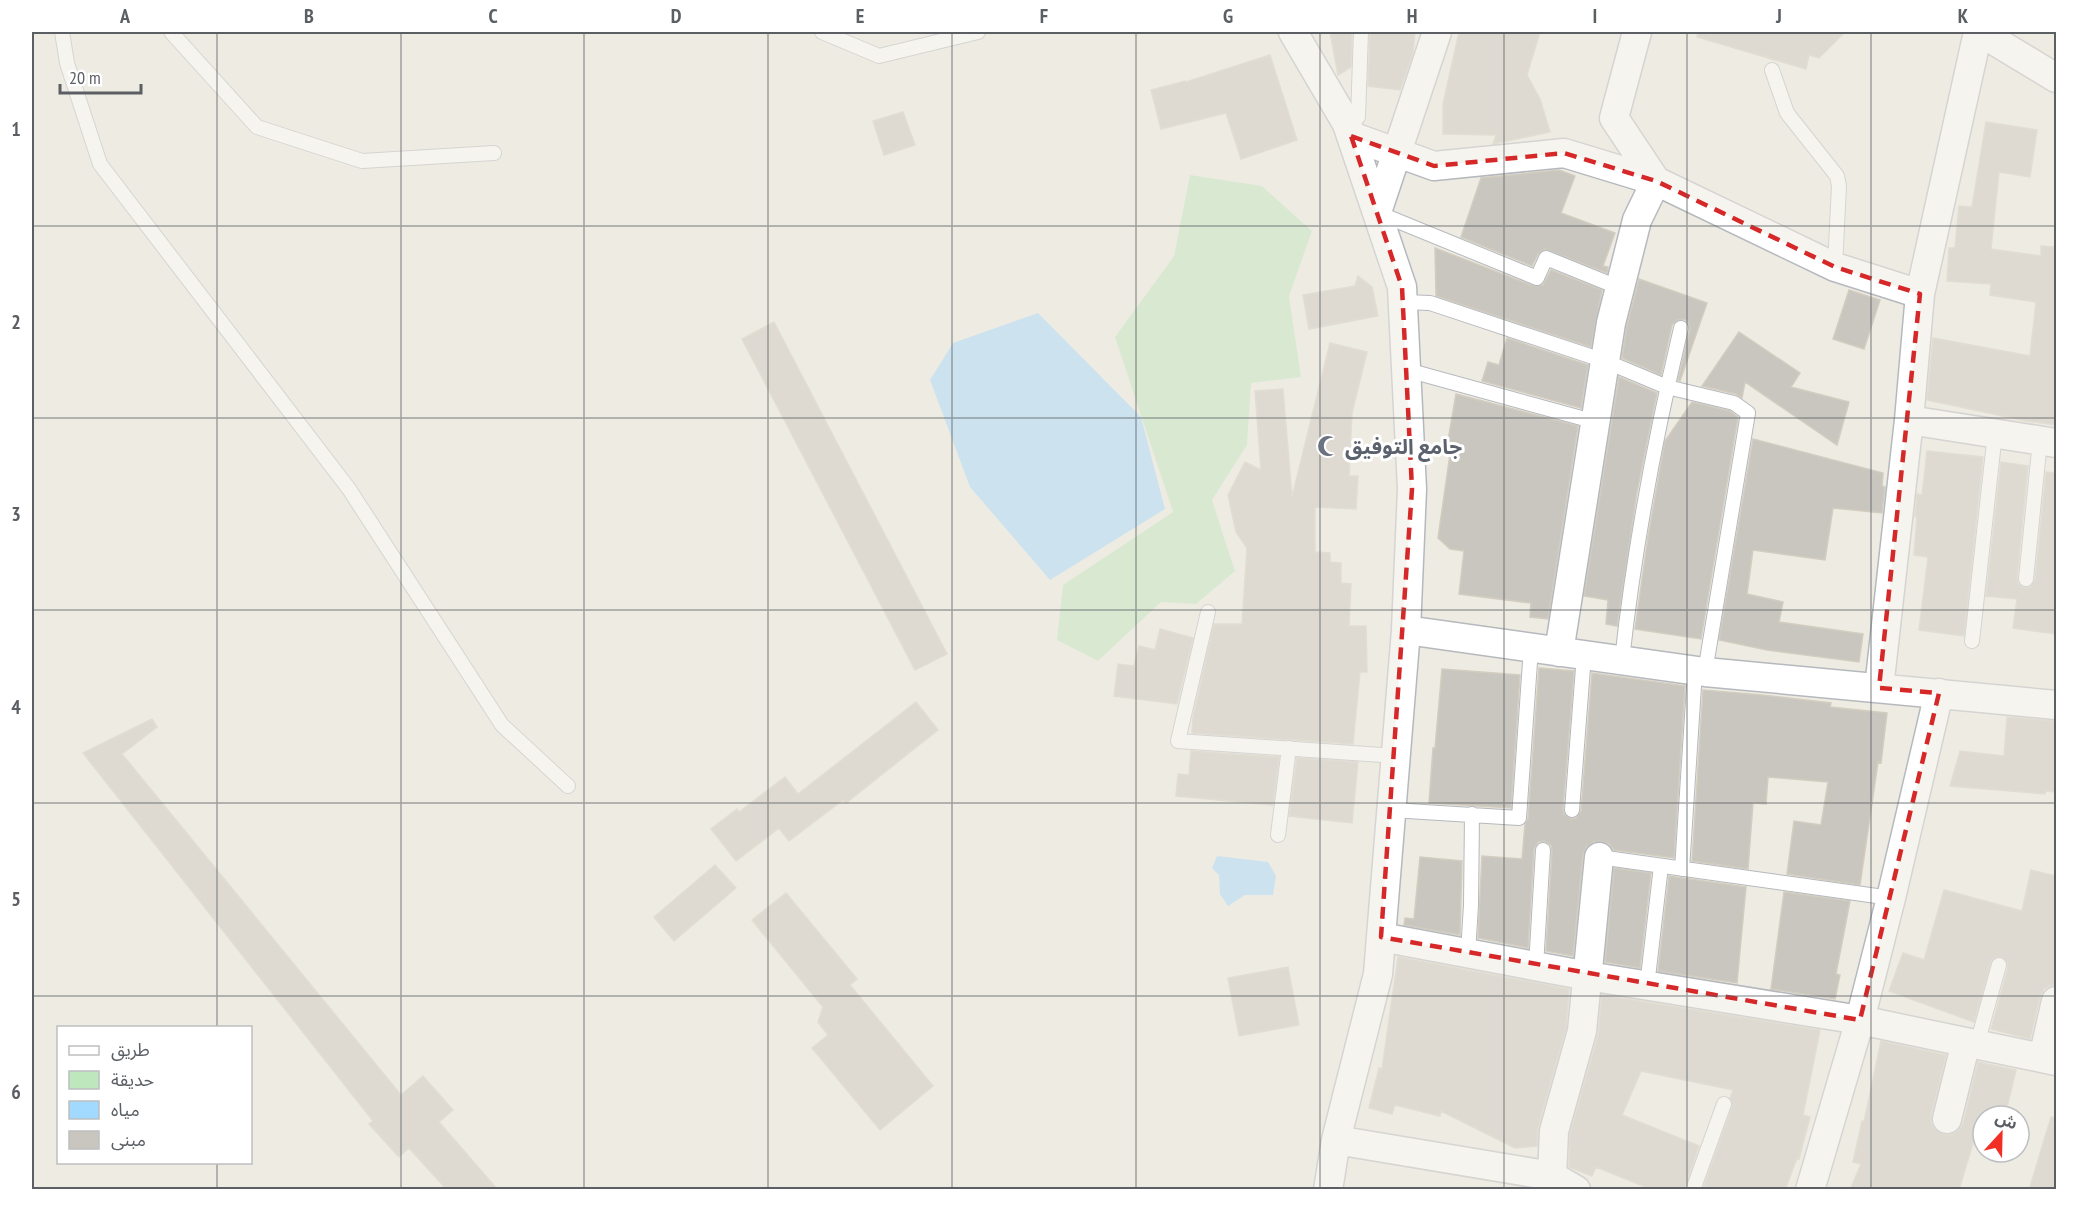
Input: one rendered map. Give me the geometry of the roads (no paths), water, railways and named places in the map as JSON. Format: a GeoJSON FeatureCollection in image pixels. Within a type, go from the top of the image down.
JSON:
{"type":"FeatureCollection","features":[{"type":"Feature","properties":{"kind":"street"},"geometry":{"type":"LineString","coordinates":[[1293,32],[1349,130],[1402,287],[1413,489],[1406,630],[1378,974],[1336,1140],[1328,1190]]}},
{"type":"Feature","properties":{"kind":"street"},"geometry":{"type":"LineString","coordinates":[[1377,213],[1437,32]]}},
{"type":"Feature","properties":{"kind":"street"},"geometry":{"type":"LineString","coordinates":[[1637,32],[1614,118],[1656,181]]}},
{"type":"Feature","properties":{"kind":"street"},"geometry":{"type":"LineString","coordinates":[[1879,688],[1909,420],[1920,294],[1979,32],[2056,78]]}},
{"type":"Feature","properties":{"kind":"street"},"geometry":{"type":"LineString","coordinates":[[1349,130],[1434,166],[1564,153],[1656,181],[1835,267],[1920,294]]}},
{"type":"Feature","properties":{"kind":"street"},"geometry":{"type":"LineString","coordinates":[[1571,653],[1596,422],[1611,323],[1637,220],[1656,181]]}},
{"type":"Feature","properties":{"kind":"street"},"geometry":{"type":"LineString","coordinates":[[1909,420],[2048,442]]}},
{"type":"Feature","properties":{"kind":"street"},"geometry":{"type":"LineString","coordinates":[[1406,630],[1700,672],[2056,705]]}},
{"type":"Feature","properties":{"kind":"street"},"geometry":{"type":"LineString","coordinates":[[1810,1190],[1860,1020],[1939,693]]}},
{"type":"Feature","properties":{"kind":"street"},"geometry":{"type":"LineString","coordinates":[[1552,1176],[1554,1131],[1582,1031],[1599,857]]}},
{"type":"Feature","properties":{"kind":"street"},"geometry":{"type":"LineString","coordinates":[[1382,937],[1588,976],[1860,1020],[2050,1060],[2056,1001]]}},
{"type":"Feature","properties":{"kind":"street"},"geometry":{"type":"LineString","coordinates":[[1947,1119],[1972,1043]]}},
{"type":"Feature","properties":{"kind":"street"},"geometry":{"type":"LineString","coordinates":[[1336,1140],[1552,1176],[1576,1190]]}},
{"type":"Feature","properties":{"kind":"lane"},"geometry":{"type":"LineString","coordinates":[[62,32],[67,63],[100,164],[349,489],[502,725],[568,786]]}},
{"type":"Feature","properties":{"kind":"lane"},"geometry":{"type":"LineString","coordinates":[[171,32],[257,127],[362,161],[494,153]]}},
{"type":"Feature","properties":{"kind":"lane"},"geometry":{"type":"LineString","coordinates":[[822,32],[879,56],[978,32]]}},
{"type":"Feature","properties":{"kind":"lane"},"geometry":{"type":"LineString","coordinates":[[1349,130],[1358,117],[1361,32]]}},
{"type":"Feature","properties":{"kind":"lane"},"geometry":{"type":"LineString","coordinates":[[1772,70],[1787,113],[1837,176],[1839,186],[1835,267]]}},
{"type":"Feature","properties":{"kind":"lane"},"geometry":{"type":"LineString","coordinates":[[1377,213],[1537,278],[1546,258],[1620,288]]}},
{"type":"Feature","properties":{"kind":"lane"},"geometry":{"type":"LineString","coordinates":[[1403,302],[1430,303],[1605,361],[1667,387],[1734,403],[1748,413],[1700,672],[1682,869]]}},
{"type":"Feature","properties":{"kind":"lane"},"geometry":{"type":"LineString","coordinates":[[1622,660],[1629,596],[1667,387],[1681,328]]}},
{"type":"Feature","properties":{"kind":"lane"},"geometry":{"type":"LineString","coordinates":[[1407,370],[1596,422]]}},
{"type":"Feature","properties":{"kind":"lane"},"geometry":{"type":"LineString","coordinates":[[1972,641],[1995,433]]}},
{"type":"Feature","properties":{"kind":"lane"},"geometry":{"type":"LineString","coordinates":[[2026,579],[2048,442]]}},
{"type":"Feature","properties":{"kind":"lane"},"geometry":{"type":"LineString","coordinates":[[1208,612],[1178,741],[1396,756]]}},
{"type":"Feature","properties":{"kind":"lane"},"geometry":{"type":"LineString","coordinates":[[1392,810],[1519,818],[1531,648]]}},
{"type":"Feature","properties":{"kind":"lane"},"geometry":{"type":"LineString","coordinates":[[1571,653],[1572,810]]}},
{"type":"Feature","properties":{"kind":"lane"},"geometry":{"type":"LineString","coordinates":[[1278,835],[1289,748]]}},
{"type":"Feature","properties":{"kind":"lane"},"geometry":{"type":"LineString","coordinates":[[1468,953],[1472,814]]}},
{"type":"Feature","properties":{"kind":"lane"},"geometry":{"type":"LineString","coordinates":[[1536,966],[1543,850]]}},
{"type":"Feature","properties":{"kind":"lane"},"geometry":{"type":"LineString","coordinates":[[1599,857],[1891,898]]}},
{"type":"Feature","properties":{"kind":"lane"},"geometry":{"type":"LineString","coordinates":[[1647,986],[1661,866]]}},
{"type":"Feature","properties":{"kind":"lane"},"geometry":{"type":"LineString","coordinates":[[1972,1043],[1999,965]]}},
{"type":"Feature","properties":{"kind":"lane"},"geometry":{"type":"LineString","coordinates":[[1693,1190],[1724,1104]]}},
{"type":"Feature","properties":{"kind":"water"},"geometry":{"type":"Polygon","coordinates":[[[1038,313],[1141,417],[1165,509],[1050,580],[970,487],[930,380],[953,343],[1038,313]]]}},
{"type":"Feature","properties":{"kind":"water"},"geometry":{"type":"Polygon","coordinates":[[[1217,856],[1268,862],[1276,876],[1273,895],[1245,895],[1228,906],[1220,894],[1219,875],[1212,868],[1217,856]]]}},
{"type":"Feature","properties":{"kind":"place","name":"جامع التوفيق"},"geometry":{"type":"Point","coordinates":[1328,446]}}]}
